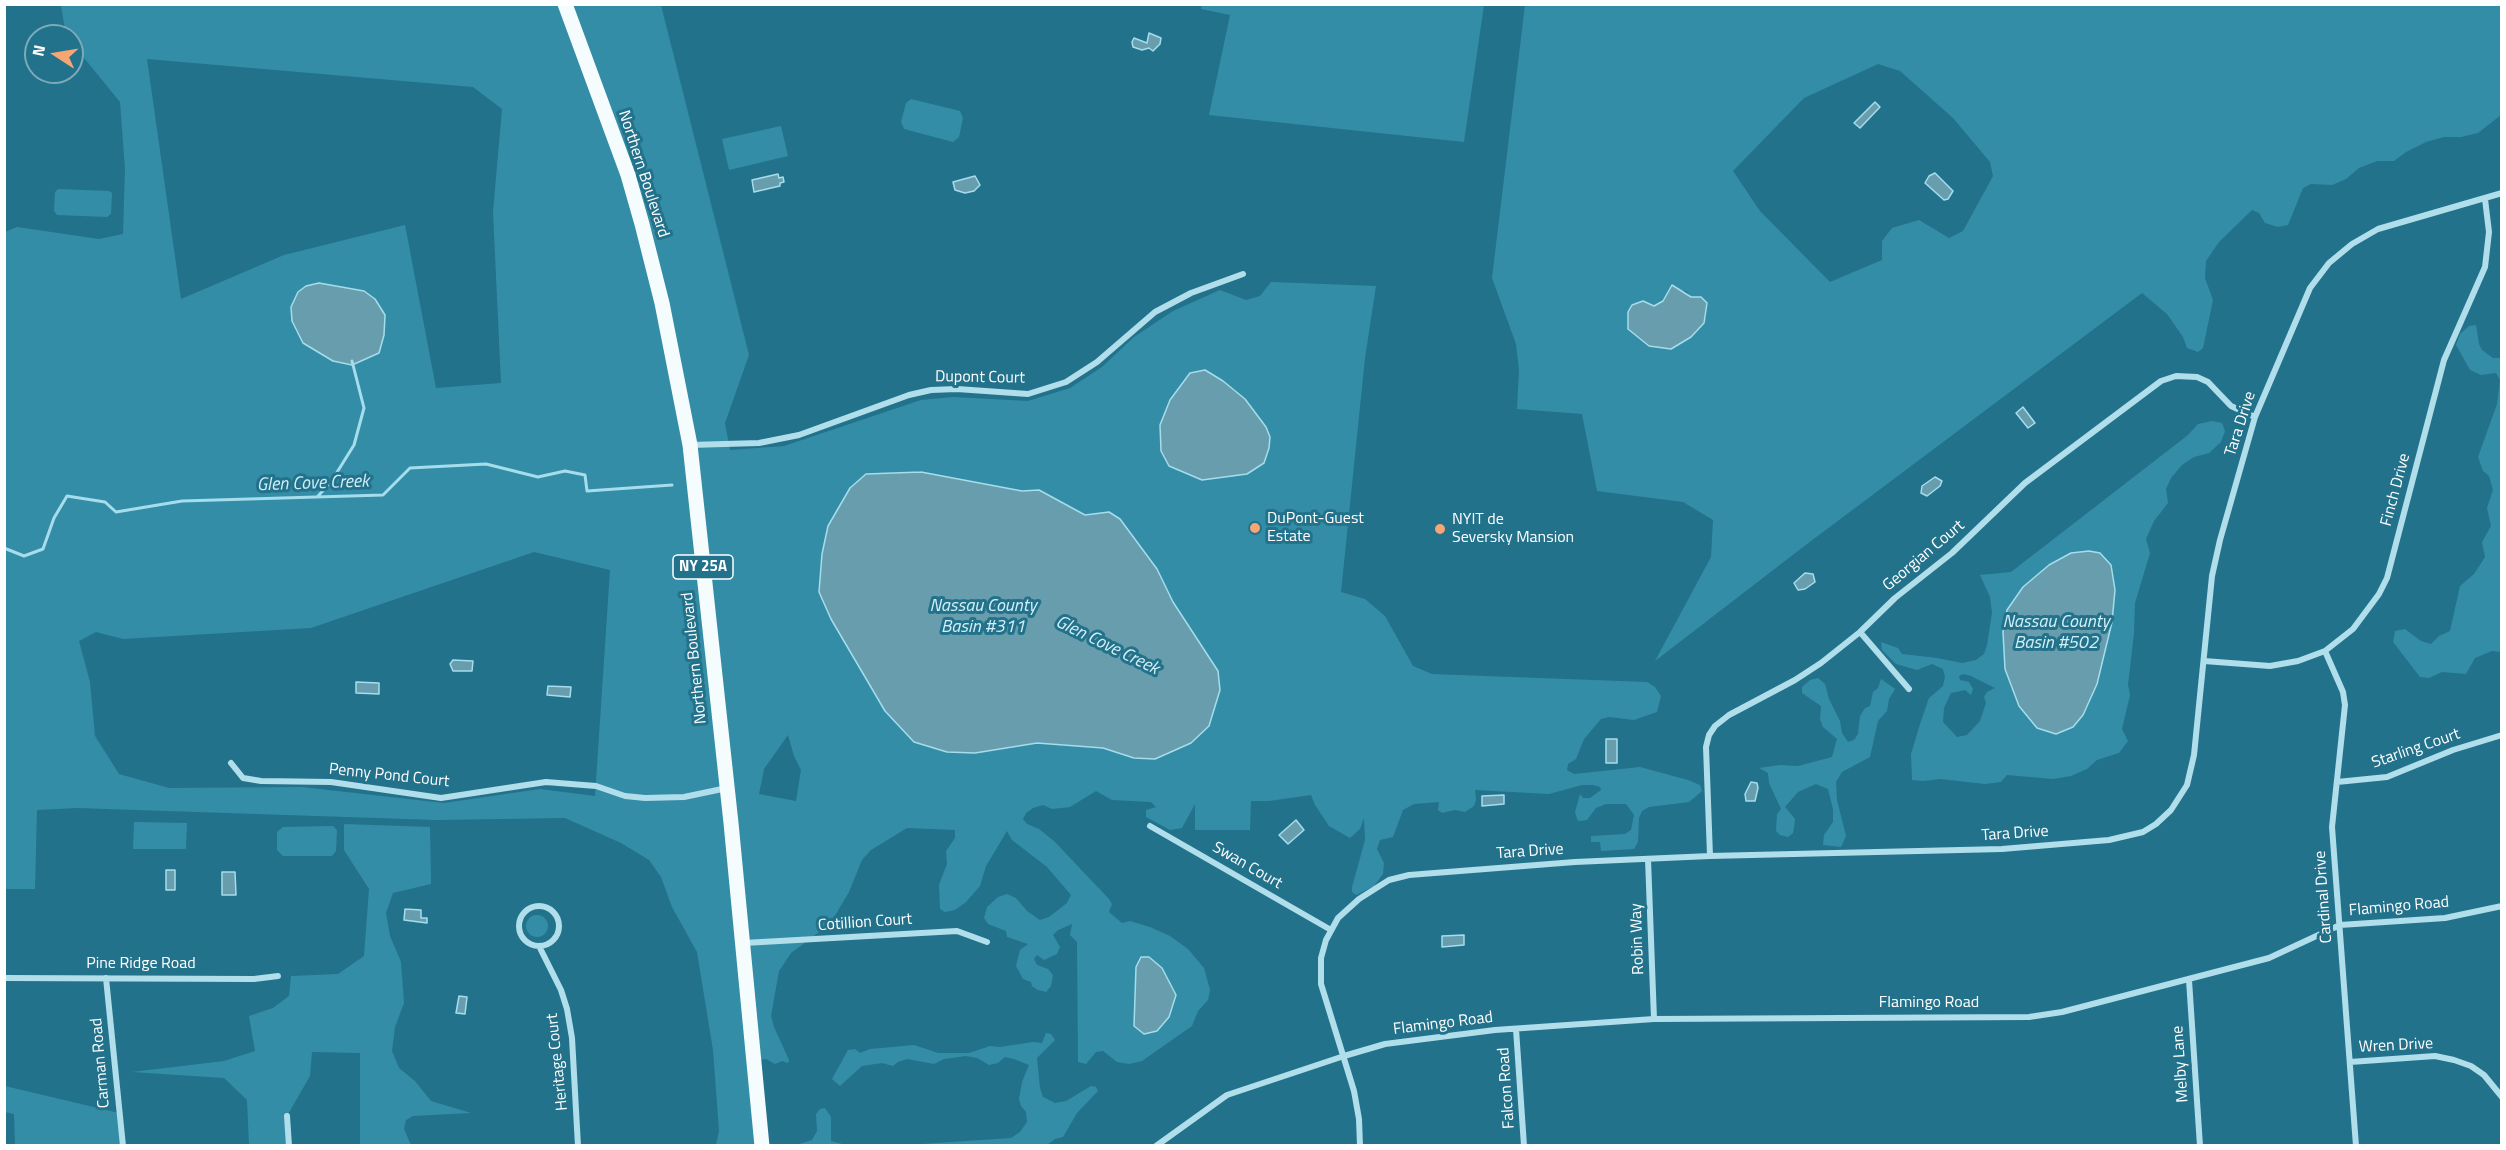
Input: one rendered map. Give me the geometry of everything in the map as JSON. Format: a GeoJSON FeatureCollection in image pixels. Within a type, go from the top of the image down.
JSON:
{"type":"FeatureCollection","features":[{"type":"Feature","properties":{"kind":"main road","name":"Northern Boulevard"},"geometry":{"type":"LineString","coordinates":[[565,4],[628,175],[642,224],[669,333],[690,445],[728,788],[762,1146]]}},
{"type":"Feature","properties":{"kind":"street","name":"Tara Drive"},"geometry":{"type":"LineString","coordinates":[[1360,1146],[1358,1110],[1321,984],[1321,958],[1338,918],[1359,899],[1389,880],[1409,875],[1648,859],[2002,849],[2109,840],[2143,832],[2156,824],[2172,810],[2187,785],[2194,755],[2212,576],[2220,540],[2255,417],[2310,288],[2329,264],[2352,244],[2378,229],[2502,193]]}},
{"type":"Feature","properties":{"kind":"street","name":"Finch Drive"},"geometry":{"type":"LineString","coordinates":[[2204,661],[2270,666],[2298,661],[2325,651],[2353,629],[2370,610],[2386,578],[2444,360],[2485,267],[2489,232],[2485,199]]}},
{"type":"Feature","properties":{"kind":"street","name":"Dupont Court"},"geometry":{"type":"LineString","coordinates":[[690,445],[759,443],[799,435],[909,395],[931,390],[957,388],[1028,394],[1066,382],[1097,362],[1119,340],[1155,312],[1191,292],[1243,274]]}},
{"type":"Feature","properties":{"kind":"street","name":"Georgian Court"},"geometry":{"type":"LineString","coordinates":[[1710,856],[1706,747],[1709,735],[1715,726],[1795,680],[1860,632],[1895,598],[1952,553],[2025,483],[2161,381],[2176,376],[2197,377],[2215,388],[2231,406],[2255,417]]}},
{"type":"Feature","properties":{"kind":"street"},"geometry":{"type":"LineString","coordinates":[[1860,632],[1910,688]]}},
{"type":"Feature","properties":{"kind":"street","name":"Cardinal Drive"},"geometry":{"type":"LineString","coordinates":[[2325,651],[2343,692],[2345,705],[2332,827],[2356,1146]]}},
{"type":"Feature","properties":{"kind":"street","name":"Starling Court"},"geometry":{"type":"LineString","coordinates":[[2337,782],[2387,777],[2453,750],[2502,735]]}},
{"type":"Feature","properties":{"kind":"street","name":"Penny Pond Court"},"geometry":{"type":"LineString","coordinates":[[231,763],[243,778],[261,781],[331,782],[441,798],[546,782],[596,786],[625,796],[645,798],[684,797],[728,788]]}},
{"type":"Feature","properties":{"kind":"street","name":"Swan Court"},"geometry":{"type":"LineString","coordinates":[[1150,826],[1331,930]]}},
{"type":"Feature","properties":{"kind":"street","name":"Robin Way"},"geometry":{"type":"LineString","coordinates":[[1648,859],[1654,1019]]}},
{"type":"Feature","properties":{"kind":"street","name":"Heritage Court"},"geometry":{"type":"LineString","coordinates":[[539,946],[552,941],[559,924],[554,913],[543,906],[530,908],[525,912],[519,923],[519,930],[525,941],[539,946],[561,990],[567,1009],[572,1038],[578,1146]]}},
{"type":"Feature","properties":{"kind":"street","name":"Flamingo Road"},"geometry":{"type":"LineString","coordinates":[[1156,1146],[1227,1095],[1385,1044],[1516,1029],[1654,1019],[2030,1017],[2062,1012],[2269,958],[2340,925],[2445,918],[2502,906]]}},
{"type":"Feature","properties":{"kind":"street","name":"Cotillion Court"},"geometry":{"type":"LineString","coordinates":[[743,943],[957,931],[987,942]]}},
{"type":"Feature","properties":{"kind":"street","name":"Pine Ridge Road"},"geometry":{"type":"LineString","coordinates":[[4,978],[254,979],[278,976]]}},
{"type":"Feature","properties":{"kind":"street","name":"Carman Road"},"geometry":{"type":"LineString","coordinates":[[106,978],[123,1146]]}},
{"type":"Feature","properties":{"kind":"street","name":"Melby Lane"},"geometry":{"type":"LineString","coordinates":[[2189,980],[2200,1146]]}},
{"type":"Feature","properties":{"kind":"street","name":"Falcon Road"},"geometry":{"type":"LineString","coordinates":[[1516,1029],[1524,1146]]}},
{"type":"Feature","properties":{"kind":"street","name":"Wren Drive"},"geometry":{"type":"LineString","coordinates":[[2350,1062],[2435,1056],[2454,1060],[2471,1066],[2484,1075],[2502,1097]]}},
{"type":"Feature","properties":{"kind":"street"},"geometry":{"type":"LineString","coordinates":[[287,1116],[289,1146]]}},
{"type":"Feature","properties":{"kind":"shaded area"},"geometry":{"type":"Polygon","coordinates":[[[1202,4],[1484,5],[1464,142],[1209,115],[1230,15],[1201,9],[1202,4]]]}},
{"type":"Feature","properties":{"kind":"shaded area"},"geometry":{"type":"Polygon","coordinates":[[[61,5],[661,5],[749,355],[725,423],[730,450],[784,446],[921,400],[953,397],[1028,401],[1070,388],[1102,367],[1134,337],[1173,311],[1220,290],[1246,300],[1260,296],[1271,282],[1376,286],[1365,358],[1341,592],[1365,599],[1385,616],[1413,666],[1432,674],[1647,682],[1655,687],[1661,696],[1657,712],[1634,720],[1609,717],[1601,719],[1584,739],[1576,759],[1568,764],[1567,770],[1574,774],[1640,767],[1688,780],[1700,785],[1702,791],[1689,802],[1649,807],[1642,811],[1639,818],[1638,842],[1634,849],[1601,851],[1600,842],[1591,842],[1591,836],[1625,834],[1631,830],[1634,815],[1626,804],[1606,804],[1596,808],[1587,820],[1579,821],[1575,812],[1580,794],[1583,798],[1590,798],[1601,790],[1600,787],[1593,785],[1582,785],[1549,794],[1475,790],[1474,806],[1465,812],[1455,810],[1442,813],[1438,810],[1439,802],[1414,804],[1403,810],[1393,837],[1380,840],[1377,849],[1384,863],[1383,874],[1374,886],[1356,895],[1352,892],[1352,887],[1365,840],[1364,818],[1360,829],[1350,838],[1329,826],[1311,795],[1251,801],[1250,830],[1195,830],[1195,804],[1182,828],[1170,830],[1146,817],[1146,810],[1156,807],[1151,802],[1112,800],[1096,791],[1070,807],[1052,809],[1043,805],[1033,808],[1026,813],[1023,819],[1054,841],[1109,899],[1112,904],[1109,912],[1122,923],[1130,921],[1170,936],[1188,949],[1204,968],[1210,990],[1208,1000],[1198,1011],[1192,1026],[1142,1061],[1129,1064],[1117,1062],[1103,1051],[1096,1052],[1086,1064],[1078,1062],[1077,942],[1070,935],[1072,924],[1058,930],[1053,935],[1060,947],[1057,954],[1044,960],[1037,955],[1034,959],[1037,965],[1048,969],[1053,975],[1051,986],[1046,992],[1038,990],[1032,986],[1031,982],[1023,979],[1016,966],[1020,950],[1028,944],[1007,937],[1006,931],[988,924],[984,918],[987,907],[998,897],[1007,894],[1016,898],[1027,911],[1040,920],[1049,917],[1067,903],[1071,895],[1047,867],[1012,840],[1007,831],[986,866],[980,886],[966,902],[955,910],[945,912],[940,909],[939,885],[947,864],[946,851],[955,838],[955,830],[907,828],[871,850],[862,860],[849,892],[830,924],[791,953],[779,971],[771,1016],[789,1060],[788,1063],[782,1061],[775,1064],[766,1059],[754,1061],[762,1145],[716,1145],[719,1131],[713,1050],[697,952],[672,907],[661,877],[649,860],[621,843],[565,818],[436,820],[77,808],[37,810],[35,889],[5,889],[5,232],[17,227],[99,239],[123,234],[125,169],[120,102],[85,59],[84,24],[64,24],[61,5]],[[147,59],[181,299],[284,255],[405,225],[436,388],[501,383],[493,212],[502,109],[473,87],[147,59]],[[1205,370],[1160,425],[1161,451],[1169,466],[1184,472],[1247,474],[1264,463],[1266,427],[1245,399],[1205,370]],[[920,472],[828,526],[822,554],[819,592],[831,619],[885,711],[975,753],[1037,743],[1103,748],[1134,758],[1209,726],[1213,712],[1192,631],[1173,602],[1157,569],[1120,519],[1109,512],[1086,515],[1039,490],[1022,491],[920,472]],[[534,552],[311,628],[123,639],[96,632],[79,641],[90,682],[95,736],[119,774],[169,788],[302,787],[444,803],[540,789],[595,796],[610,570],[534,552]],[[788,735],[764,769],[759,794],[796,801],[801,770],[788,735]]]}},
{"type":"Feature","properties":{"kind":"shaded area"},"geometry":{"type":"Polygon","coordinates":[[[1525,5],[2501,5],[2501,115],[2478,133],[2461,137],[2444,137],[2426,142],[2394,161],[2377,161],[2359,168],[2346,179],[2332,185],[2311,184],[2303,188],[2288,225],[2278,227],[2265,223],[2259,213],[2252,210],[2219,242],[2206,261],[2205,278],[2213,300],[2203,348],[2198,352],[2187,348],[2183,337],[2167,314],[2142,293],[1655,661],[1711,557],[1713,520],[1683,502],[1597,491],[1582,414],[1517,409],[1519,370],[1516,344],[1492,278],[1525,5]],[[1878,64],[1804,98],[1733,171],[1760,211],[1830,282],[1882,260],[1882,241],[1892,228],[1919,220],[1949,238],[1963,231],[1993,176],[1990,162],[1953,118],[1900,71],[1878,64]],[[1668,290],[1664,301],[1628,329],[1691,297],[1686,291],[1668,290]]]}},
{"type":"Feature","properties":{"kind":"shaded area"},"geometry":{"type":"Polygon","coordinates":[[[911,99],[960,111],[963,118],[959,137],[953,142],[904,129],[901,122],[906,103],[911,99]]]}},
{"type":"Feature","properties":{"kind":"shaded area"},"geometry":{"type":"Polygon","coordinates":[[[781,126],[788,156],[729,170],[722,139],[781,126]]]}},
{"type":"Feature","properties":{"kind":"shaded area"},"geometry":{"type":"Polygon","coordinates":[[[58,189],[109,191],[112,193],[111,214],[107,217],[57,215],[54,211],[55,192],[58,189]]]}},
{"type":"Feature","properties":{"kind":"shaded area"},"geometry":{"type":"Polygon","coordinates":[[[2476,325],[2482,350],[2493,358],[2501,358],[2501,652],[2492,651],[2475,658],[2466,674],[2442,672],[2429,678],[2420,677],[2393,642],[2395,631],[2405,629],[2421,641],[2431,644],[2439,636],[2450,631],[2460,586],[2474,574],[2485,557],[2482,542],[2491,526],[2487,508],[2493,490],[2489,476],[2483,471],[2478,457],[2497,404],[2500,380],[2496,373],[2481,375],[2470,370],[2456,345],[2460,334],[2469,326],[2476,325]]]}},
{"type":"Feature","properties":{"kind":"shaded area"},"geometry":{"type":"Polygon","coordinates":[[[2212,421],[2222,423],[2225,431],[2221,442],[2209,453],[2194,457],[2182,465],[2171,478],[2166,489],[2168,503],[2154,521],[2146,539],[2150,553],[2135,603],[2128,685],[2130,695],[2122,729],[2128,741],[2119,753],[2097,760],[2087,769],[2071,776],[2053,779],[2007,775],[2001,782],[1985,784],[1940,779],[1912,780],[1911,754],[1920,724],[1929,698],[1943,686],[1945,677],[1943,669],[1932,664],[1917,670],[1896,664],[1882,650],[1881,642],[1898,648],[1902,654],[1962,663],[1976,660],[1984,654],[1992,613],[1990,597],[1980,575],[2011,572],[2188,435],[2198,424],[2212,421]],[[1963,674],[1959,676],[1960,680],[1969,682],[1973,689],[1971,695],[1965,690],[1951,693],[1944,708],[1943,722],[1957,737],[1967,735],[1980,721],[1986,703],[1984,697],[1987,692],[1995,688],[1963,674]]]}},
{"type":"Feature","properties":{"kind":"shaded area"},"geometry":{"type":"Polygon","coordinates":[[[1818,678],[1825,684],[1829,699],[1840,721],[1842,733],[1848,742],[1854,740],[1858,734],[1860,716],[1865,708],[1870,706],[1873,692],[1878,688],[1881,679],[1895,689],[1889,699],[1887,711],[1878,721],[1870,757],[1842,772],[1836,782],[1837,800],[1846,836],[1841,847],[1823,845],[1824,835],[1833,822],[1833,809],[1828,789],[1816,784],[1798,792],[1785,807],[1795,819],[1793,833],[1788,837],[1780,835],[1776,831],[1777,814],[1781,809],[1769,783],[1768,773],[1759,768],[1780,765],[1798,766],[1832,757],[1837,739],[1823,727],[1820,719],[1821,706],[1802,693],[1802,687],[1810,680],[1818,678]]]}},
{"type":"Feature","properties":{"kind":"shaded area"},"geometry":{"type":"Polygon","coordinates":[[[134,822],[187,823],[186,849],[133,849],[134,822]]]}},
{"type":"Feature","properties":{"kind":"shaded area"},"geometry":{"type":"Polygon","coordinates":[[[344,824],[430,827],[431,884],[393,893],[386,913],[390,936],[401,962],[404,1003],[395,1027],[392,1051],[399,1068],[415,1081],[431,1101],[471,1113],[413,1116],[406,1120],[404,1129],[411,1145],[360,1145],[360,1053],[312,1052],[310,1076],[287,1116],[289,1145],[249,1145],[247,1100],[224,1078],[132,1072],[224,1061],[255,1051],[249,1016],[273,1008],[289,996],[291,976],[338,974],[364,956],[369,889],[344,850],[344,824]]]}},
{"type":"Feature","properties":{"kind":"shaded area"},"geometry":{"type":"Polygon","coordinates":[[[333,826],[337,830],[336,851],[332,856],[283,856],[277,850],[277,832],[283,827],[333,826]]]}},
{"type":"Feature","properties":{"kind":"shaded area"},"geometry":{"type":"Polygon","coordinates":[[[537,915],[545,918],[548,926],[545,934],[537,937],[529,934],[526,926],[529,918],[537,915]]]}},
{"type":"Feature","properties":{"kind":"shaded area"},"geometry":{"type":"Polygon","coordinates":[[[1046,1033],[1051,1034],[1055,1040],[1037,1058],[1043,1097],[1055,1103],[1066,1101],[1091,1086],[1096,1087],[1098,1091],[1077,1113],[1063,1137],[1047,1145],[907,1145],[1011,1138],[1020,1132],[1027,1122],[1026,1112],[1019,1099],[1022,1082],[1029,1065],[1014,1059],[1005,1057],[998,1063],[989,1065],[977,1058],[966,1056],[944,1059],[934,1064],[907,1059],[893,1066],[882,1063],[862,1066],[840,1086],[832,1079],[848,1050],[855,1049],[860,1053],[870,1049],[914,1045],[938,1053],[969,1053],[990,1046],[1042,1043],[1046,1033]]]}},
{"type":"Feature","properties":{"kind":"shaded area"},"geometry":{"type":"Polygon","coordinates":[[[5,1086],[119,1113],[122,1145],[15,1145],[14,1114],[5,1112],[5,1086]]]}},
{"type":"Feature","properties":{"kind":"shaded area"},"geometry":{"type":"Polygon","coordinates":[[[825,1108],[831,1117],[831,1141],[846,1145],[796,1145],[812,1140],[817,1131],[816,1114],[820,1109],[825,1108]]]}},
{"type":"Feature","properties":{"kind":"water"},"geometry":{"type":"Polygon","coordinates":[[[1149,33],[1161,38],[1160,44],[1153,51],[1149,48],[1142,50],[1133,47],[1134,38],[1147,43],[1149,33]]]}},
{"type":"Feature","properties":{"kind":"water"},"geometry":{"type":"Polygon","coordinates":[[[1875,102],[1880,107],[1860,128],[1854,123],[1875,102]]]}},
{"type":"Feature","properties":{"kind":"water"},"geometry":{"type":"Polygon","coordinates":[[[1935,173],[1953,191],[1948,199],[1944,200],[1925,183],[1929,176],[1935,173]]]}},
{"type":"Feature","properties":{"kind":"water"},"geometry":{"type":"Polygon","coordinates":[[[778,174],[779,178],[783,177],[784,182],[780,183],[780,186],[754,192],[752,180],[778,174]]]}},
{"type":"Feature","properties":{"kind":"water"},"geometry":{"type":"Polygon","coordinates":[[[975,176],[980,185],[974,191],[965,193],[955,190],[953,182],[975,176]]]}},
{"type":"Feature","properties":{"kind":"water"},"geometry":{"type":"Polygon","coordinates":[[[319,283],[364,291],[375,299],[385,315],[384,335],[379,353],[352,365],[333,361],[303,343],[292,321],[291,307],[298,292],[306,286],[319,283]]]}},
{"type":"Feature","properties":{"kind":"water"},"geometry":{"type":"Polygon","coordinates":[[[1672,285],[1691,297],[1701,297],[1707,303],[1704,323],[1691,337],[1671,349],[1649,346],[1628,329],[1628,312],[1632,305],[1643,301],[1654,306],[1663,301],[1672,285]]]}},
{"type":"Feature","properties":{"kind":"water"},"geometry":{"type":"Polygon","coordinates":[[[1205,370],[1245,399],[1266,427],[1270,437],[1264,463],[1247,474],[1202,480],[1169,466],[1161,451],[1160,425],[1170,400],[1190,373],[1205,370]]]}},
{"type":"Feature","properties":{"kind":"water"},"geometry":{"type":"Polygon","coordinates":[[[2023,407],[2035,423],[2028,428],[2016,413],[2023,407]]]}},
{"type":"Feature","properties":{"kind":"water","name":"Nassau County Basin #311"},"geometry":{"type":"Polygon","coordinates":[[[921,472],[1022,491],[1039,490],[1085,515],[1109,512],[1120,519],[1157,569],[1173,602],[1218,671],[1220,690],[1209,726],[1191,743],[1155,759],[1134,758],[1103,748],[1037,743],[975,753],[947,752],[914,742],[885,711],[831,619],[819,592],[822,554],[828,526],[850,488],[866,474],[921,472]]]}},
{"type":"Feature","properties":{"kind":"water"},"geometry":{"type":"Polygon","coordinates":[[[1935,477],[1942,481],[1940,486],[1927,496],[1921,493],[1922,486],[1935,477]]]}},
{"type":"Feature","properties":{"kind":"water","name":"Nassau County Basin #502"},"geometry":{"type":"Polygon","coordinates":[[[2089,551],[2100,553],[2111,565],[2115,590],[2112,622],[2097,684],[2083,715],[2073,727],[2056,734],[2037,728],[2019,706],[2005,669],[2003,632],[2007,610],[2023,587],[2049,565],[2071,553],[2089,551]]]}},
{"type":"Feature","properties":{"kind":"water"},"geometry":{"type":"Polygon","coordinates":[[[1805,573],[1813,574],[1815,582],[1805,589],[1798,590],[1794,583],[1805,573]]]}},
{"type":"Feature","properties":{"kind":"water"},"geometry":{"type":"Polygon","coordinates":[[[453,660],[473,661],[472,671],[453,671],[450,664],[453,660]]]}},
{"type":"Feature","properties":{"kind":"water"},"geometry":{"type":"Polygon","coordinates":[[[356,682],[379,683],[379,694],[356,693],[356,682]]]}},
{"type":"Feature","properties":{"kind":"water"},"geometry":{"type":"Polygon","coordinates":[[[548,686],[571,687],[570,697],[547,695],[548,686]]]}},
{"type":"Feature","properties":{"kind":"water"},"geometry":{"type":"Polygon","coordinates":[[[1606,739],[1617,739],[1617,763],[1606,763],[1606,739]]]}},
{"type":"Feature","properties":{"kind":"water"},"geometry":{"type":"Polygon","coordinates":[[[1751,782],[1757,783],[1755,801],[1746,801],[1745,794],[1751,782]]]}},
{"type":"Feature","properties":{"kind":"water"},"geometry":{"type":"Polygon","coordinates":[[[1504,795],[1504,804],[1482,806],[1482,796],[1504,795]]]}},
{"type":"Feature","properties":{"kind":"water"},"geometry":{"type":"Polygon","coordinates":[[[1296,820],[1304,830],[1288,844],[1279,835],[1296,820]]]}},
{"type":"Feature","properties":{"kind":"water"},"geometry":{"type":"Polygon","coordinates":[[[166,870],[175,870],[175,890],[166,890],[166,870]]]}},
{"type":"Feature","properties":{"kind":"water"},"geometry":{"type":"Polygon","coordinates":[[[222,872],[235,872],[236,895],[222,895],[222,872]]]}},
{"type":"Feature","properties":{"kind":"water"},"geometry":{"type":"Polygon","coordinates":[[[405,909],[421,910],[421,918],[427,918],[427,923],[404,920],[405,909]]]}},
{"type":"Feature","properties":{"kind":"water"},"geometry":{"type":"Polygon","coordinates":[[[1464,935],[1464,945],[1442,947],[1442,936],[1464,935]]]}},
{"type":"Feature","properties":{"kind":"water"},"geometry":{"type":"Polygon","coordinates":[[[1141,957],[1149,957],[1162,968],[1176,995],[1169,1017],[1157,1031],[1144,1034],[1134,1026],[1136,967],[1141,957]]]}},
{"type":"Feature","properties":{"kind":"water"},"geometry":{"type":"Polygon","coordinates":[[[459,996],[467,997],[465,1014],[456,1013],[459,996]]]}},
{"type":"Feature","properties":{"kind":"waterway"},"geometry":{"type":"LineString","coordinates":[[318,496],[331,482],[354,445],[364,408],[352,361]]}},
{"type":"Feature","properties":{"kind":"waterway","name":"Glen Cove Creek"},"geometry":{"type":"LineString","coordinates":[[4,548],[24,556],[43,549],[54,518],[67,496],[105,502],[116,512],[182,501],[383,495],[410,468],[486,464],[538,477],[565,471],[585,475],[587,491],[672,485]]}},
{"type":"Feature","properties":{"kind":"place","name":"DuPont-Guest Estate"},"geometry":{"type":"Point","coordinates":[1255,528]}},
{"type":"Feature","properties":{"kind":"place","name":"NYIT de Seversky Mansion"},"geometry":{"type":"Point","coordinates":[1440,529]}}]}
